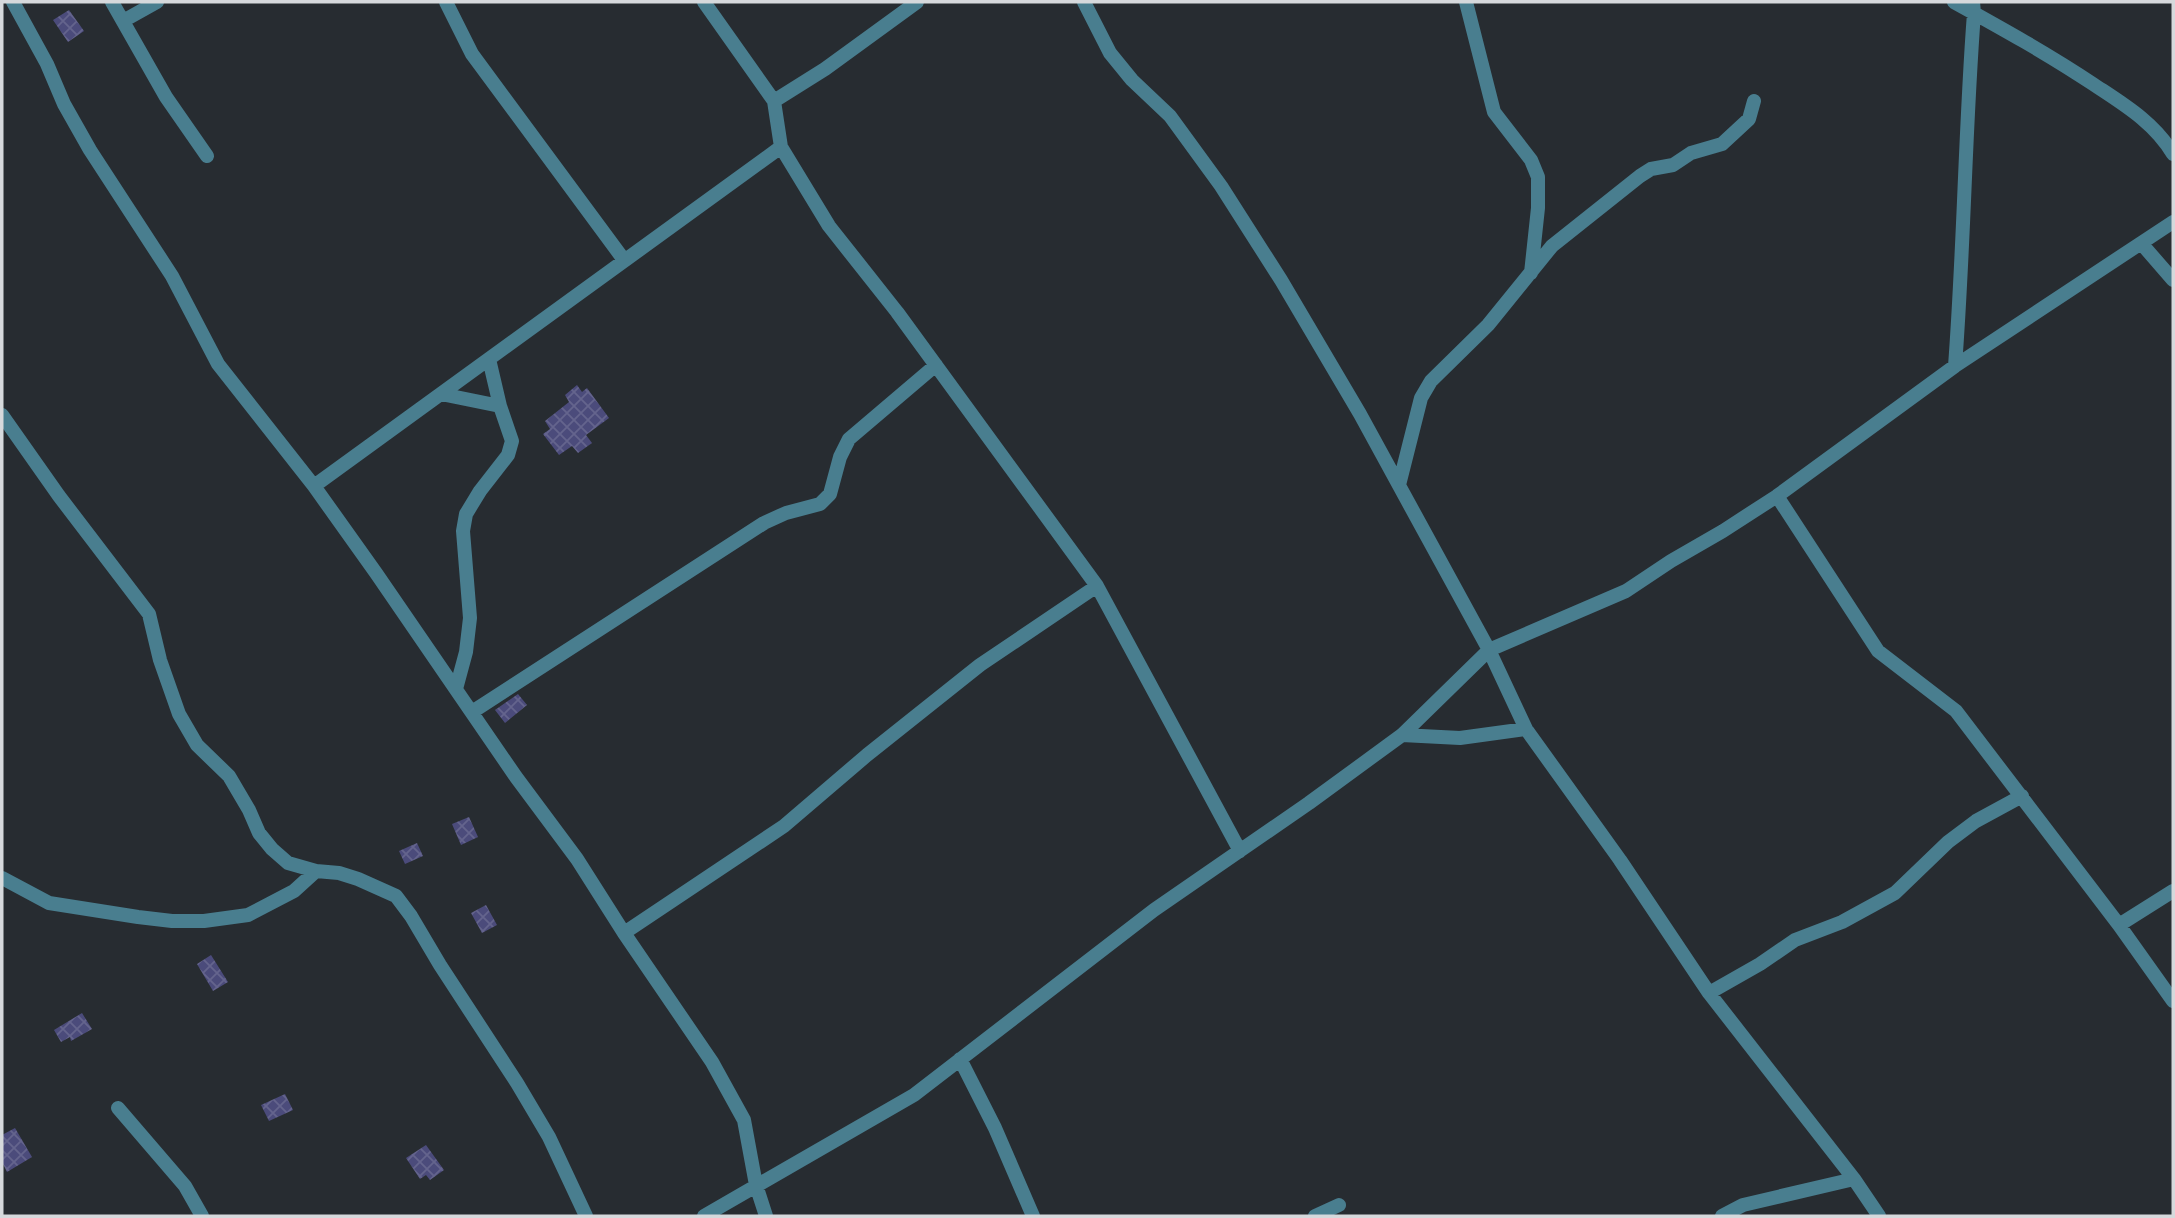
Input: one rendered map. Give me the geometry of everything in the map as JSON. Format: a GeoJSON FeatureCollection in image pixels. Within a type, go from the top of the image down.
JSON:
{"type":"FeatureCollection","features":[{"type":"Feature","properties":{"kind":"street"},"geometry":{"type":"LineString","coordinates":[[13,2],[90,150],[172,276],[218,364],[314,486],[516,777],[577,859],[712,1062],[744,1120],[756,1185],[766,1216]]}},
{"type":"Feature","properties":{"kind":"street"},"geometry":{"type":"LineString","coordinates":[[112,2],[166,97],[207,156]]}},
{"type":"Feature","properties":{"kind":"street"},"geometry":{"type":"LineString","coordinates":[[123,21],[157,2]]}},
{"type":"Feature","properties":{"kind":"street"},"geometry":{"type":"LineString","coordinates":[[446,2],[472,54],[624,260]]}},
{"type":"Feature","properties":{"kind":"street"},"geometry":{"type":"LineString","coordinates":[[704,2],[774,101],[781,146],[829,226],[936,365],[1097,586],[1240,851]]}},
{"type":"Feature","properties":{"kind":"street"},"geometry":{"type":"LineString","coordinates":[[774,101],[825,69],[917,2]]}},
{"type":"Feature","properties":{"kind":"street"},"geometry":{"type":"LineString","coordinates":[[1084,2],[1110,53],[1132,80],[1170,116],[1221,186],[1281,280],[1399,485],[1489,650],[1526,729],[1620,860],[1709,993],[1854,1179],[1879,1216]]}},
{"type":"Feature","properties":{"kind":"street"},"geometry":{"type":"LineString","coordinates":[[1466,2],[1494,112],[1531,160],[1538,177],[1538,208],[1530,274]]}},
{"type":"Feature","properties":{"kind":"street"},"geometry":{"type":"LineString","coordinates":[[1954,2],[1973,7],[2130,108],[2149,124],[2173,154]]}},
{"type":"Feature","properties":{"kind":"street"},"geometry":{"type":"LineString","coordinates":[[1955,366],[1973,7]]}},
{"type":"Feature","properties":{"kind":"street"},"geometry":{"type":"LineString","coordinates":[[1399,485],[1421,398],[1431,381],[1488,325],[1552,246],[1651,169],[1673,165],[1691,153],[1722,144],[1749,119],[1754,101]]}},
{"type":"Feature","properties":{"kind":"street"},"geometry":{"type":"LineString","coordinates":[[314,486],[781,146]]}},
{"type":"Feature","properties":{"kind":"street"},"geometry":{"type":"LineString","coordinates":[[705,1216],[914,1095],[1154,910],[1402,734],[1489,650],[1626,591],[1777,496],[1955,366],[2173,222]]}},
{"type":"Feature","properties":{"kind":"street"},"geometry":{"type":"LineString","coordinates":[[2141,243],[2173,280]]}},
{"type":"Feature","properties":{"kind":"street"},"geometry":{"type":"LineString","coordinates":[[456,689],[466,652],[470,618],[463,531],[466,514],[508,455],[512,441],[500,406],[489,359]]}},
{"type":"Feature","properties":{"kind":"street"},"geometry":{"type":"LineString","coordinates":[[472,712],[737,540],[786,513],[820,504],[830,494],[840,457],[849,439],[936,365]]}},
{"type":"Feature","properties":{"kind":"street"},"geometry":{"type":"LineString","coordinates":[[441,394],[500,406]]}},
{"type":"Feature","properties":{"kind":"street"},"geometry":{"type":"LineString","coordinates":[[2,415],[59,496],[149,614],[160,660],[179,714],[197,744],[229,776],[259,833],[288,863],[316,871],[339,873],[396,897],[411,916],[517,1083],[549,1137],[586,1216]]}},
{"type":"Feature","properties":{"kind":"street"},"geometry":{"type":"LineString","coordinates":[[1777,496],[1878,651],[1956,710],[2119,925],[2173,1002]]}},
{"type":"Feature","properties":{"kind":"street"},"geometry":{"type":"LineString","coordinates":[[624,933],[784,826],[867,755],[980,665],[1097,586]]}},
{"type":"Feature","properties":{"kind":"street"},"geometry":{"type":"LineString","coordinates":[[1402,734],[1460,738],[1526,729]]}},
{"type":"Feature","properties":{"kind":"street"},"geometry":{"type":"LineString","coordinates":[[1709,993],[1795,940],[1842,922],[1895,893],[1948,842],[1976,821],[2022,796]]}},
{"type":"Feature","properties":{"kind":"street"},"geometry":{"type":"LineString","coordinates":[[2,878],[49,903],[172,921],[204,921],[256,912],[294,891],[316,871]]}},
{"type":"Feature","properties":{"kind":"street"},"geometry":{"type":"LineString","coordinates":[[2119,925],[2173,891]]}},
{"type":"Feature","properties":{"kind":"street"},"geometry":{"type":"LineString","coordinates":[[960,1059],[995,1128],[1032,1216]]}},
{"type":"Feature","properties":{"kind":"street"},"geometry":{"type":"LineString","coordinates":[[118,1108],[185,1186],[202,1216]]}},
{"type":"Feature","properties":{"kind":"street"},"geometry":{"type":"LineString","coordinates":[[1722,1216],[1743,1205],[1854,1179]]}},
{"type":"Feature","properties":{"kind":"street"},"geometry":{"type":"LineString","coordinates":[[1315,1216],[1339,1205]]}},
{"type":"Feature","properties":{"kind":"building"},"geometry":{"type":"Polygon","coordinates":[[[69,10],[84,31],[68,42],[53,20],[69,10]]]}},
{"type":"Feature","properties":{"kind":"building"},"geometry":{"type":"Polygon","coordinates":[[[577,385],[582,392],[587,388],[609,418],[586,435],[592,443],[578,453],[572,446],[559,455],[543,434],[550,429],[545,421],[569,402],[565,395],[577,385]]]}},
{"type":"Feature","properties":{"kind":"building"},"geometry":{"type":"Polygon","coordinates":[[[518,694],[527,705],[505,723],[495,710],[518,694]]]}},
{"type":"Feature","properties":{"kind":"building"},"geometry":{"type":"Polygon","coordinates":[[[469,817],[478,837],[461,845],[452,824],[469,817]]]}},
{"type":"Feature","properties":{"kind":"building"},"geometry":{"type":"Polygon","coordinates":[[[417,843],[423,856],[405,864],[399,851],[417,843]]]}},
{"type":"Feature","properties":{"kind":"building"},"geometry":{"type":"Polygon","coordinates":[[[486,905],[497,925],[482,933],[471,913],[486,905]]]}},
{"type":"Feature","properties":{"kind":"building"},"geometry":{"type":"Polygon","coordinates":[[[211,955],[228,982],[213,991],[197,964],[211,955]]]}},
{"type":"Feature","properties":{"kind":"building"},"geometry":{"type":"Polygon","coordinates":[[[82,1013],[92,1029],[71,1041],[70,1037],[61,1042],[54,1030],[82,1013]]]}},
{"type":"Feature","properties":{"kind":"building"},"geometry":{"type":"Polygon","coordinates":[[[285,1094],[293,1110],[269,1121],[261,1105],[285,1094]]]}},
{"type":"Feature","properties":{"kind":"building"},"geometry":{"type":"Polygon","coordinates":[[[15,1128],[32,1157],[7,1172],[2,1162],[2,1135],[15,1128]]]}},
{"type":"Feature","properties":{"kind":"building"},"geometry":{"type":"Polygon","coordinates":[[[426,1145],[444,1170],[430,1180],[426,1175],[420,1179],[406,1158],[426,1145]]]}}]}
